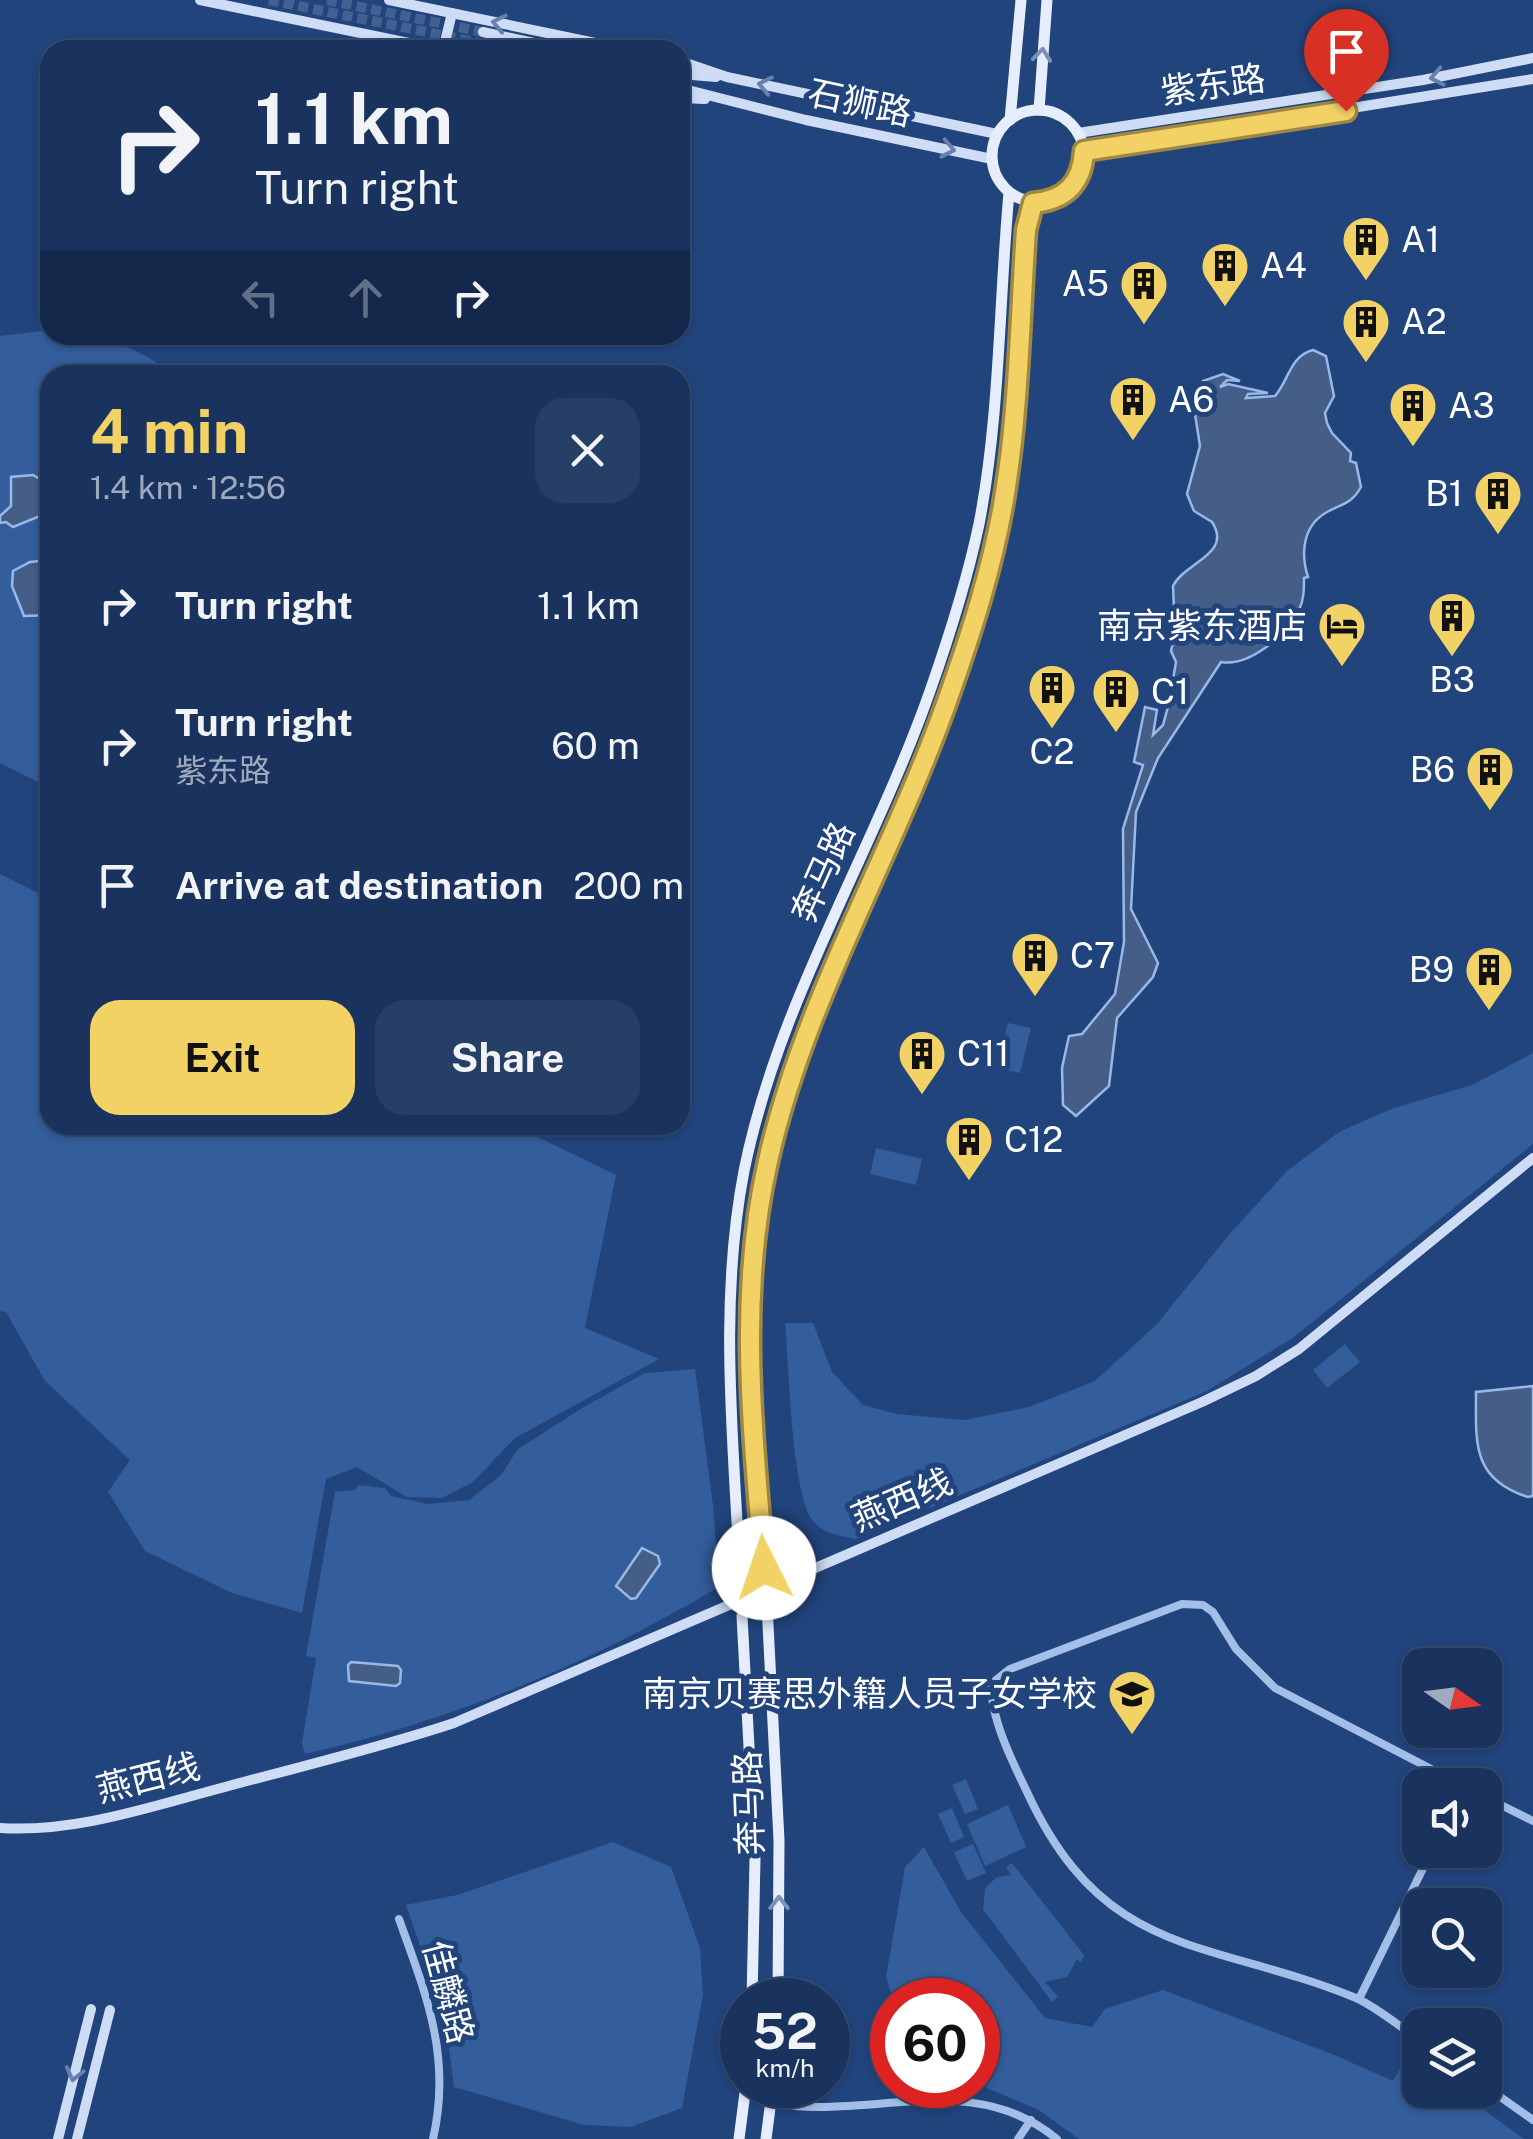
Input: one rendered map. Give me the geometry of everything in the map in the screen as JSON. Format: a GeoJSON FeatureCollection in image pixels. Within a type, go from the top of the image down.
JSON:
{"type":"FeatureCollection","features":[{"type":"Feature","properties":{"kind":"main road"},"geometry":{"type":"LineString","coordinates":[[200,0],[394,40]]}},
{"type":"Feature","properties":{"kind":"main road"},"geometry":{"type":"LineString","coordinates":[[389,0],[581,40]]}},
{"type":"Feature","properties":{"kind":"main road"},"geometry":{"type":"LineString","coordinates":[[1010,120],[1021,0]]}},
{"type":"Feature","properties":{"kind":"main road"},"geometry":{"type":"LineString","coordinates":[[1039,110],[1048,0]]}},
{"type":"Feature","properties":{"kind":"main road"},"geometry":{"type":"LineString","coordinates":[[445,40],[452,13]]}},
{"type":"Feature","properties":{"kind":"main road","name":"紫东路"},"geometry":{"type":"LineString","coordinates":[[1078,133],[1364,89],[1533,58]]}},
{"type":"Feature","properties":{"kind":"main road","name":"石狮路"},"geometry":{"type":"LineString","coordinates":[[690,64],[727,77],[997,134]]}},
{"type":"Feature","properties":{"kind":"main road","name":"石狮路"},"geometry":{"type":"LineString","coordinates":[[690,75],[727,77]]}},
{"type":"Feature","properties":{"kind":"main road","name":"紫东路"},"geometry":{"type":"LineString","coordinates":[[1084,151],[1533,79]]}},
{"type":"Feature","properties":{"kind":"main road","name":"石狮路"},"geometry":{"type":"LineString","coordinates":[[690,91],[992,159]]}},
{"type":"Feature","properties":{"kind":"main road","name":"石狮路"},"geometry":{"type":"LineString","coordinates":[[690,98],[716,99]]}},
{"type":"Feature","properties":{"kind":"main road"},"geometry":{"type":"LineString","coordinates":[[1039,110],[1056,114],[1078,133],[1084,151],[1083,167],[1066,194],[1033,203],[1009,192],[1000,183],[992,159],[997,134],[1010,120],[1039,110]]}},
{"type":"Feature","properties":{"kind":"main road","name":"奔马路"},"geometry":{"type":"LineString","coordinates":[[740,1579],[728,1293],[744,1170],[782,1043],[928,696],[965,577],[984,493],[1009,192]]}},
{"type":"Feature","properties":{"kind":"main road","name":"奔马路"},"geometry":{"type":"LineString","coordinates":[[764,1568],[748,1348],[758,1219],[767,1164],[798,1060],[945,707],[982,590],[1005,496],[1026,230],[1033,203]]}},
{"type":"Feature","properties":{"kind":"main road","name":"燕西线"},"geometry":{"type":"LineString","coordinates":[[0,1828],[32,1830],[102,1819],[393,1743],[454,1723],[1202,1402],[1256,1376],[1299,1349],[1533,1158]]}},
{"type":"Feature","properties":{"kind":"main road","name":"奔马路"},"geometry":{"type":"LineString","coordinates":[[767,1605],[779,1840],[778,1978]]}},
{"type":"Feature","properties":{"kind":"main road","name":"奔马路"},"geometry":{"type":"LineString","coordinates":[[742,1616],[754,1859],[752,1978]]}},
{"type":"Feature","properties":{"kind":"main road"},"geometry":{"type":"LineString","coordinates":[[58,2139],[91,2009]]}},
{"type":"Feature","properties":{"kind":"main road"},"geometry":{"type":"LineString","coordinates":[[77,2139],[110,2010]]}},
{"type":"Feature","properties":{"kind":"main road"},"geometry":{"type":"LineString","coordinates":[[739,2139],[743,2108]]}},
{"type":"Feature","properties":{"kind":"main road"},"geometry":{"type":"LineString","coordinates":[[766,2139],[771,2108]]}},
{"type":"Feature","properties":{"kind":"street"},"geometry":{"type":"LineString","coordinates":[[1402,2028],[1359,1999],[1189,1947],[1122,1914],[1092,1890],[1060,1852],[1037,1815],[991,1698],[991,1684],[1010,1668],[1182,1604],[1203,1605],[1213,1612],[1245,1659],[1276,1688],[1428,1768]]}},
{"type":"Feature","properties":{"kind":"street"},"geometry":{"type":"LineString","coordinates":[[1502,1805],[1533,1821]]}},
{"type":"Feature","properties":{"kind":"street"},"geometry":{"type":"LineString","coordinates":[[1359,1999],[1423,1868]]}},
{"type":"Feature","properties":{"kind":"street","name":"佳麟路"},"geometry":{"type":"LineString","coordinates":[[399,1918],[433,2013],[442,2080],[433,2139]]}},
{"type":"Feature","properties":{"kind":"street"},"geometry":{"type":"LineString","coordinates":[[1502,2098],[1533,2120]]}},
{"type":"Feature","properties":{"kind":"street"},"geometry":{"type":"LineString","coordinates":[[850,2105],[940,2100],[990,2104],[1031,2120],[1057,2139]]}},
{"type":"Feature","properties":{"kind":"street"},"geometry":{"type":"LineString","coordinates":[[1018,2139],[1031,2120]]}},
{"type":"Feature","properties":{"kind":"shaded area"},"geometry":{"type":"Polygon","coordinates":[[[40,331],[40,345],[121,345],[160,365],[40,365],[40,783],[0,763],[0,336],[40,331]]]}},
{"type":"Feature","properties":{"kind":"shaded area"},"geometry":{"type":"Polygon","coordinates":[[[1313,350],[1326,356],[1334,396],[1325,413],[1327,423],[1351,453],[1350,461],[1356,463],[1361,487],[1351,500],[1320,517],[1309,531],[1304,549],[1308,577],[1304,578],[1302,602],[1293,620],[1255,654],[1243,660],[1221,662],[1158,758],[1136,812],[1131,909],[1158,963],[1153,977],[1117,1018],[1109,1086],[1076,1116],[1063,1105],[1062,1068],[1069,1036],[1082,1034],[1115,994],[1124,942],[1123,829],[1143,765],[1134,762],[1145,707],[1157,710],[1153,735],[1163,725],[1169,703],[1176,662],[1171,651],[1179,617],[1174,609],[1173,586],[1216,542],[1212,522],[1194,511],[1187,494],[1200,446],[1195,414],[1203,381],[1223,374],[1240,381],[1227,380],[1220,387],[1228,384],[1268,393],[1248,394],[1246,398],[1275,396],[1299,357],[1313,350]]]}},
{"type":"Feature","properties":{"kind":"shaded area"},"geometry":{"type":"Polygon","coordinates":[[[33,475],[40,479],[40,516],[13,527],[0,523],[0,516],[11,506],[11,477],[33,475]]]}},
{"type":"Feature","properties":{"kind":"shaded area"},"geometry":{"type":"Polygon","coordinates":[[[40,561],[40,615],[24,616],[12,586],[13,571],[40,561]]]}},
{"type":"Feature","properties":{"kind":"shaded area"},"geometry":{"type":"Polygon","coordinates":[[[0,874],[40,894],[40,1135],[534,1135],[616,1175],[585,1328],[659,1359],[515,1438],[473,1482],[442,1498],[407,1497],[357,1467],[326,1479],[302,1613],[232,1593],[145,1551],[108,1492],[130,1460],[45,1381],[6,1312],[0,1311],[0,874]]]}},
{"type":"Feature","properties":{"kind":"shaded area"},"geometry":{"type":"Polygon","coordinates":[[[1008,1023],[1031,1028],[1020,1073],[997,1068],[1008,1023]]]}},
{"type":"Feature","properties":{"kind":"shaded area"},"geometry":{"type":"Polygon","coordinates":[[[1533,1053],[1533,1144],[1294,1337],[1207,1391],[856,1539],[828,1532],[814,1522],[806,1508],[796,1459],[785,1323],[813,1323],[832,1372],[863,1405],[897,1414],[964,1420],[1029,1407],[1095,1381],[1157,1324],[1287,1171],[1339,1132],[1391,1109],[1472,1085],[1533,1053]]]}},
{"type":"Feature","properties":{"kind":"shaded area"},"geometry":{"type":"Polygon","coordinates":[[[876,1148],[922,1159],[916,1185],[870,1174],[876,1148]]]}},
{"type":"Feature","properties":{"kind":"shaded area"},"geometry":{"type":"Polygon","coordinates":[[[1345,1344],[1360,1362],[1327,1388],[1313,1370],[1345,1344]]]}},
{"type":"Feature","properties":{"kind":"shaded area"},"geometry":{"type":"Polygon","coordinates":[[[695,1369],[713,1505],[719,1587],[620,1641],[518,1687],[413,1725],[305,1754],[302,1743],[316,1658],[306,1656],[335,1492],[355,1490],[359,1485],[385,1488],[391,1496],[428,1504],[469,1500],[501,1475],[518,1449],[587,1405],[645,1373],[695,1369]]]}},
{"type":"Feature","properties":{"kind":"shaded area"},"geometry":{"type":"Polygon","coordinates":[[[1533,1386],[1533,1496],[1528,1497],[1509,1489],[1486,1469],[1477,1442],[1476,1392],[1533,1386]]]}},
{"type":"Feature","properties":{"kind":"shaded area"},"geometry":{"type":"Polygon","coordinates":[[[642,1548],[658,1556],[660,1564],[636,1598],[631,1599],[616,1586],[642,1548]]]}},
{"type":"Feature","properties":{"kind":"shaded area"},"geometry":{"type":"Polygon","coordinates":[[[351,1662],[398,1666],[400,1683],[396,1686],[349,1681],[351,1662]]]}},
{"type":"Feature","properties":{"kind":"shaded area"},"geometry":{"type":"Polygon","coordinates":[[[966,1779],[978,1809],[965,1814],[952,1785],[966,1779]]]}},
{"type":"Feature","properties":{"kind":"shaded area"},"geometry":{"type":"Polygon","coordinates":[[[1008,1805],[1026,1847],[985,1866],[967,1824],[1008,1805]]]}},
{"type":"Feature","properties":{"kind":"shaded area"},"geometry":{"type":"Polygon","coordinates":[[[952,1808],[964,1837],[951,1843],[938,1814],[952,1808]]]}},
{"type":"Feature","properties":{"kind":"shaded area"},"geometry":{"type":"Polygon","coordinates":[[[613,1842],[671,1867],[700,1948],[703,1995],[682,2108],[631,2127],[584,2125],[454,2087],[445,2018],[406,1905],[457,1895],[613,1842]]]}},
{"type":"Feature","properties":{"kind":"shaded area"},"geometry":{"type":"Polygon","coordinates":[[[973,1844],[986,1873],[967,1881],[954,1852],[973,1844]]]}},
{"type":"Feature","properties":{"kind":"shaded area"},"geometry":{"type":"Polygon","coordinates":[[[924,1847],[961,1912],[1045,2018],[1092,2027],[1105,2009],[1163,1990],[1393,2081],[1402,2064],[1402,2108],[1482,2108],[1524,2139],[1079,2139],[1039,2110],[1000,2093],[1000,1978],[886,1978],[905,1867],[924,1847]]]}},
{"type":"Feature","properties":{"kind":"shaded area"},"geometry":{"type":"Polygon","coordinates":[[[1012,1863],[1084,1955],[1081,1963],[1077,1959],[1067,1977],[1045,1982],[1058,1997],[1052,2002],[983,1909],[985,1888],[997,1877],[1011,1875],[1006,1867],[1012,1863]]]}},
{"type":"Feature","properties":{"kind":"tunnel"},"geometry":{"type":"LineString","coordinates":[[269,0],[465,40]]}},
{"type":"Feature","properties":{"kind":"tunnel"},"geometry":{"type":"LineString","coordinates":[[327,0],[483,32]]}},
{"type":"Feature","properties":{"kind":"tunnel"},"geometry":{"type":"LineString","coordinates":[[764,1568],[767,1605]]}},
{"type":"Feature","properties":{"kind":"tunnel"},"geometry":{"type":"LineString","coordinates":[[740,1579],[742,1616]]}},
{"type":"Feature","properties":{"kind":"place","name":"A1"},"geometry":{"type":"Point","coordinates":[1366,282]}},
{"type":"Feature","properties":{"kind":"place","name":"A4"},"geometry":{"type":"Point","coordinates":[1225,308]}},
{"type":"Feature","properties":{"kind":"place","name":"A5"},"geometry":{"type":"Point","coordinates":[1144,326]}},
{"type":"Feature","properties":{"kind":"place","name":"A2"},"geometry":{"type":"Point","coordinates":[1366,364]}},
{"type":"Feature","properties":{"kind":"place","name":"A6"},"geometry":{"type":"Point","coordinates":[1133,442]}},
{"type":"Feature","properties":{"kind":"place","name":"A3"},"geometry":{"type":"Point","coordinates":[1413,448]}},
{"type":"Feature","properties":{"kind":"place","name":"B1"},"geometry":{"type":"Point","coordinates":[1498,536]}},
{"type":"Feature","properties":{"kind":"place","name":"B3"},"geometry":{"type":"Point","coordinates":[1452,658]}},
{"type":"Feature","properties":{"kind":"place","name":"南京紫东酒店"},"geometry":{"type":"Point","coordinates":[1342,668]}},
{"type":"Feature","properties":{"kind":"place","name":"C2"},"geometry":{"type":"Point","coordinates":[1052,730]}},
{"type":"Feature","properties":{"kind":"place","name":"C1"},"geometry":{"type":"Point","coordinates":[1116,734]}},
{"type":"Feature","properties":{"kind":"place","name":"B6"},"geometry":{"type":"Point","coordinates":[1490,812]}},
{"type":"Feature","properties":{"kind":"place","name":"C7"},"geometry":{"type":"Point","coordinates":[1035,998]}},
{"type":"Feature","properties":{"kind":"place","name":"B9"},"geometry":{"type":"Point","coordinates":[1489,1012]}},
{"type":"Feature","properties":{"kind":"place","name":"C11"},"geometry":{"type":"Point","coordinates":[922,1096]}},
{"type":"Feature","properties":{"kind":"place","name":"C12"},"geometry":{"type":"Point","coordinates":[969,1182]}},
{"type":"Feature","properties":{"kind":"place","name":"南京贝赛思外籍人员子女学校"},"geometry":{"type":"Point","coordinates":[1132,1736]}},
{"type":"Feature","properties":{"kind":"route"},"geometry":{"type":"LineString","coordinates":[[764,1568],[748,1348],[758,1219],[767,1164],[798,1060],[945,707],[982,590],[1005,496],[1026,230],[1033,203],[1066,194],[1083,167],[1084,151],[1346,111]]}}]}
